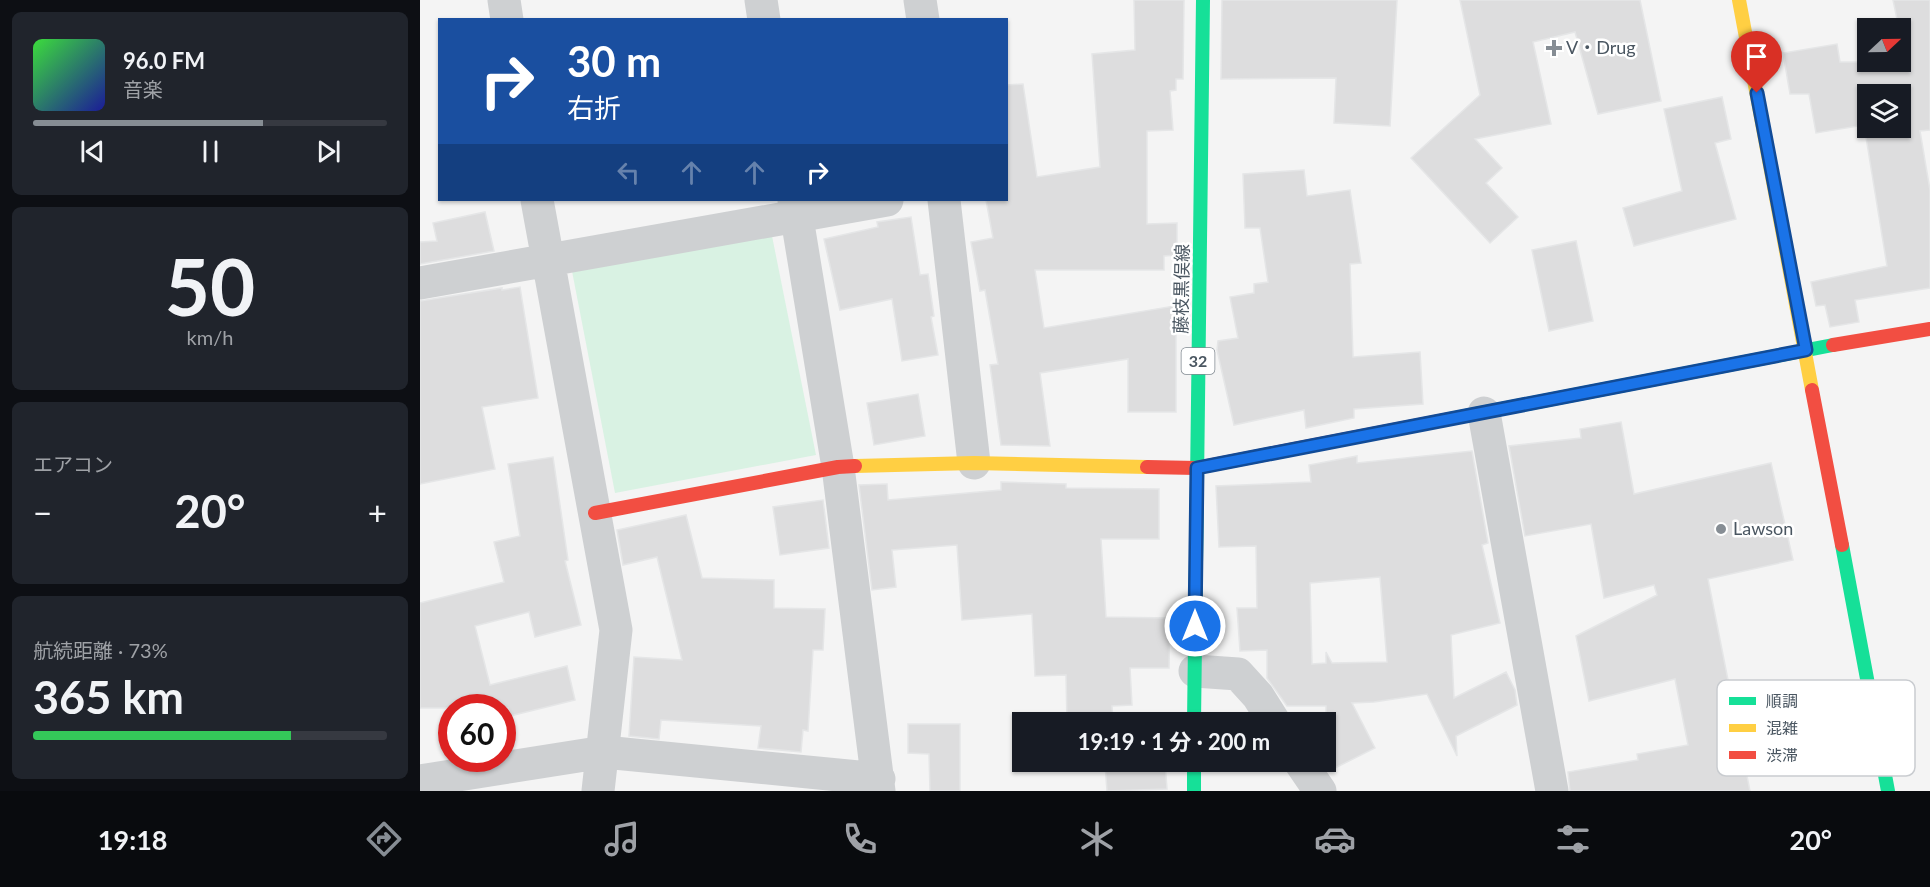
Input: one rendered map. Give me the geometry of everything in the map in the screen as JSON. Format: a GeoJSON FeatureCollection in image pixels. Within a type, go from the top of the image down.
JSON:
{"type":"FeatureCollection","features":[{"type":"Feature","properties":{"kind":"street"},"geometry":{"type":"LineString","coordinates":[[504,0],[507,18]]}},
{"type":"Feature","properties":{"kind":"street"},"geometry":{"type":"LineString","coordinates":[[761,0],[764,18]]}},
{"type":"Feature","properties":{"kind":"street"},"geometry":{"type":"LineString","coordinates":[[920,0],[922,18]]}},
{"type":"Feature","properties":{"kind":"street","name":"藤枝黒俣線"},"geometry":{"type":"LineString","coordinates":[[1194,712],[1203,0]]}},
{"type":"Feature","properties":{"kind":"street"},"geometry":{"type":"LineString","coordinates":[[1739,0],[1867,680]]}},
{"type":"Feature","properties":{"kind":"street"},"geometry":{"type":"LineString","coordinates":[[537,201],[616,630],[598,791]]}},
{"type":"Feature","properties":{"kind":"street"},"geometry":{"type":"LineString","coordinates":[[420,283],[547,260],[796,208],[876,201]]}},
{"type":"Feature","properties":{"kind":"street"},"geometry":{"type":"LineString","coordinates":[[944,201],[975,463]]}},
{"type":"Feature","properties":{"kind":"street"},"geometry":{"type":"LineString","coordinates":[[420,781],[604,752],[879,785],[838,467],[796,208]]}},
{"type":"Feature","properties":{"kind":"street"},"geometry":{"type":"LineString","coordinates":[[595,513],[838,467],[975,463],[1197,468],[1806,350],[1930,330]]}},
{"type":"Feature","properties":{"kind":"street"},"geometry":{"type":"LineString","coordinates":[[1484,413],[1552,791]]}},
{"type":"Feature","properties":{"kind":"street"},"geometry":{"type":"LineString","coordinates":[[1195,670],[1238,674],[1258,696],[1268,712]]}},
{"type":"Feature","properties":{"kind":"street"},"geometry":{"type":"LineString","coordinates":[[1194,772],[1194,791]]}},
{"type":"Feature","properties":{"kind":"street"},"geometry":{"type":"LineString","coordinates":[[1307,772],[1320,791]]}},
{"type":"Feature","properties":{"kind":"street"},"geometry":{"type":"LineString","coordinates":[[1885,776],[1888,791]]}},
{"type":"Feature","properties":{"kind":"green space"},"geometry":{"type":"Polygon","coordinates":[[[771,231],[816,455],[615,493],[571,266],[771,231]]]}},
{"type":"Feature","properties":{"kind":"building"},"geometry":{"type":"Polygon","coordinates":[[[1134,0],[1184,0],[1183,79],[1176,79],[1176,90],[1170,91],[1173,130],[1147,131],[1147,224],[1177,223],[1177,255],[1164,256],[1164,270],[1035,270],[1044,328],[1174,306],[1176,412],[1128,412],[1128,359],[1040,373],[1050,446],[1001,445],[990,365],[998,364],[985,290],[980,291],[971,242],[993,238],[986,201],[1008,201],[1008,85],[1023,84],[1037,177],[1100,167],[1092,54],[1135,50],[1134,0]]]}},
{"type":"Feature","properties":{"kind":"building"},"geometry":{"type":"Polygon","coordinates":[[[1222,0],[1397,0],[1390,126],[1334,123],[1336,78],[1221,79],[1222,0]]]}},
{"type":"Feature","properties":{"kind":"building"},"geometry":{"type":"Polygon","coordinates":[[[1460,0],[1640,0],[1661,101],[1598,114],[1575,32],[1533,42],[1551,124],[1475,139],[1502,168],[1486,183],[1518,217],[1490,243],[1411,158],[1480,95],[1460,0]]]}},
{"type":"Feature","properties":{"kind":"building"},"geometry":{"type":"Polygon","coordinates":[[[1893,0],[1930,0],[1930,130],[1920,131],[1930,190],[1930,288],[1855,300],[1859,322],[1830,327],[1825,305],[1816,306],[1811,282],[1887,266],[1866,138],[1911,138],[1911,84],[1857,84],[1857,126],[1816,133],[1809,94],[1790,94],[1783,53],[1837,44],[1840,62],[1857,62],[1857,72],[1911,72],[1911,18],[1897,18],[1893,0]]]}},
{"type":"Feature","properties":{"kind":"building"},"geometry":{"type":"Polygon","coordinates":[[[1722,97],[1731,139],[1715,143],[1736,219],[1634,246],[1623,208],[1682,191],[1664,109],[1722,97]]]}},
{"type":"Feature","properties":{"kind":"building"},"geometry":{"type":"Polygon","coordinates":[[[1304,170],[1307,196],[1350,190],[1361,263],[1350,264],[1353,357],[1420,352],[1423,404],[1354,409],[1354,418],[1306,428],[1304,410],[1234,425],[1217,350],[1218,341],[1238,338],[1230,297],[1254,293],[1254,284],[1268,282],[1260,228],[1245,228],[1243,174],[1304,170]]]}},
{"type":"Feature","properties":{"kind":"building"},"geometry":{"type":"Polygon","coordinates":[[[485,212],[494,251],[420,264],[420,242],[437,241],[433,223],[485,212]]]}},
{"type":"Feature","properties":{"kind":"building"},"geometry":{"type":"Polygon","coordinates":[[[911,217],[920,275],[928,274],[934,316],[931,317],[938,355],[902,361],[892,299],[840,310],[824,239],[878,227],[877,222],[911,217]]]}},
{"type":"Feature","properties":{"kind":"building"},"geometry":{"type":"Polygon","coordinates":[[[1576,241],[1593,321],[1549,331],[1532,250],[1576,241]]]}},
{"type":"Feature","properties":{"kind":"building"},"geometry":{"type":"Polygon","coordinates":[[[520,287],[538,398],[482,407],[495,469],[420,484],[420,301],[520,287]]]}},
{"type":"Feature","properties":{"kind":"building"},"geometry":{"type":"Polygon","coordinates":[[[918,394],[925,436],[874,445],[867,403],[918,394]]]}},
{"type":"Feature","properties":{"kind":"building"},"geometry":{"type":"Polygon","coordinates":[[[1621,422],[1634,494],[1771,463],[1793,560],[1708,579],[1728,680],[1717,680],[1717,776],[1747,776],[1750,791],[1570,791],[1568,772],[1638,760],[1637,754],[1688,745],[1675,679],[1589,701],[1576,636],[1657,595],[1654,585],[1604,598],[1591,524],[1525,536],[1509,446],[1581,438],[1580,429],[1621,422]]]}},
{"type":"Feature","properties":{"kind":"building"},"geometry":{"type":"Polygon","coordinates":[[[1472,451],[1488,543],[1482,545],[1500,623],[1451,635],[1454,698],[1506,672],[1515,690],[1517,705],[1456,736],[1457,756],[1427,694],[1352,703],[1375,748],[1336,768],[1336,712],[1326,712],[1326,706],[1287,706],[1267,678],[1267,650],[1240,651],[1237,608],[1257,608],[1256,546],[1219,547],[1216,486],[1311,482],[1309,465],[1357,456],[1357,463],[1472,451]],[[1380,577],[1310,583],[1312,664],[1326,663],[1326,652],[1332,663],[1387,662],[1380,577]]]}},
{"type":"Feature","properties":{"kind":"building"},"geometry":{"type":"Polygon","coordinates":[[[553,457],[568,560],[565,561],[581,625],[535,637],[529,612],[475,626],[490,685],[567,666],[575,700],[516,715],[516,694],[438,694],[438,708],[420,708],[420,603],[504,582],[494,542],[520,536],[508,464],[553,457]]]}},
{"type":"Feature","properties":{"kind":"building"},"geometry":{"type":"Polygon","coordinates":[[[1001,482],[1066,484],[1066,488],[1159,489],[1159,539],[1101,539],[1106,617],[1170,618],[1169,668],[1130,668],[1132,705],[1112,706],[1112,712],[1067,712],[1066,675],[1035,676],[1032,614],[962,620],[957,545],[892,550],[896,587],[872,590],[859,485],[887,484],[888,500],[1001,490],[1001,482]]]}},
{"type":"Feature","properties":{"kind":"building"},"geometry":{"type":"Polygon","coordinates":[[[823,500],[829,548],[780,555],[773,507],[823,500]]]}},
{"type":"Feature","properties":{"kind":"building"},"geometry":{"type":"Polygon","coordinates":[[[686,515],[702,578],[774,580],[774,608],[825,609],[823,650],[813,650],[808,731],[803,730],[801,752],[758,748],[761,726],[661,720],[659,739],[629,736],[634,657],[682,660],[657,557],[623,565],[617,530],[686,515]]]}},
{"type":"Feature","properties":{"kind":"building"},"geometry":{"type":"Polygon","coordinates":[[[908,724],[960,724],[960,791],[930,791],[929,754],[908,753],[908,724]]]}},
{"type":"Feature","properties":{"kind":"building"},"geometry":{"type":"Polygon","coordinates":[[[1106,772],[1166,772],[1167,789],[1107,791],[1106,772]]]}},
{"type":"Feature","properties":{"kind":"traffic: fast"},"geometry":{"type":"LineString","coordinates":[[1194,712],[1203,0]]}},
{"type":"Feature","properties":{"kind":"traffic: fast"},"geometry":{"type":"LineString","coordinates":[[1449,419],[1833,345]]}},
{"type":"Feature","properties":{"kind":"traffic: fast"},"geometry":{"type":"LineString","coordinates":[[1842,545],[1867,680]]}},
{"type":"Feature","properties":{"kind":"traffic: fast"},"geometry":{"type":"LineString","coordinates":[[1194,772],[1194,791]]}},
{"type":"Feature","properties":{"kind":"traffic: fast"},"geometry":{"type":"LineString","coordinates":[[1885,776],[1888,791]]}},
{"type":"Feature","properties":{"kind":"traffic: slow"},"geometry":{"type":"LineString","coordinates":[[1739,0],[1812,390]]}},
{"type":"Feature","properties":{"kind":"traffic: slow"},"geometry":{"type":"LineString","coordinates":[[855,466],[974,463],[1147,467]]}},
{"type":"Feature","properties":{"kind":"traffic: jam"},"geometry":{"type":"LineString","coordinates":[[1833,345],[1930,329]]}},
{"type":"Feature","properties":{"kind":"traffic: jam"},"geometry":{"type":"LineString","coordinates":[[1812,390],[1842,545]]}},
{"type":"Feature","properties":{"kind":"traffic: jam"},"geometry":{"type":"LineString","coordinates":[[1147,467],[1196,468],[1449,419]]}},
{"type":"Feature","properties":{"kind":"traffic: jam"},"geometry":{"type":"LineString","coordinates":[[595,513],[838,467],[855,466]]}},
{"type":"Feature","properties":{"kind":"place","name":"V・Drug"},"geometry":{"type":"Point","coordinates":[1554,48]}},
{"type":"Feature","properties":{"kind":"place","name":"Lawson"},"geometry":{"type":"Point","coordinates":[1721,529]}},
{"type":"Feature","properties":{"kind":"route"},"geometry":{"type":"LineString","coordinates":[[1195,626],[1197,468],[1806,350],[1757,93]]}}]}
